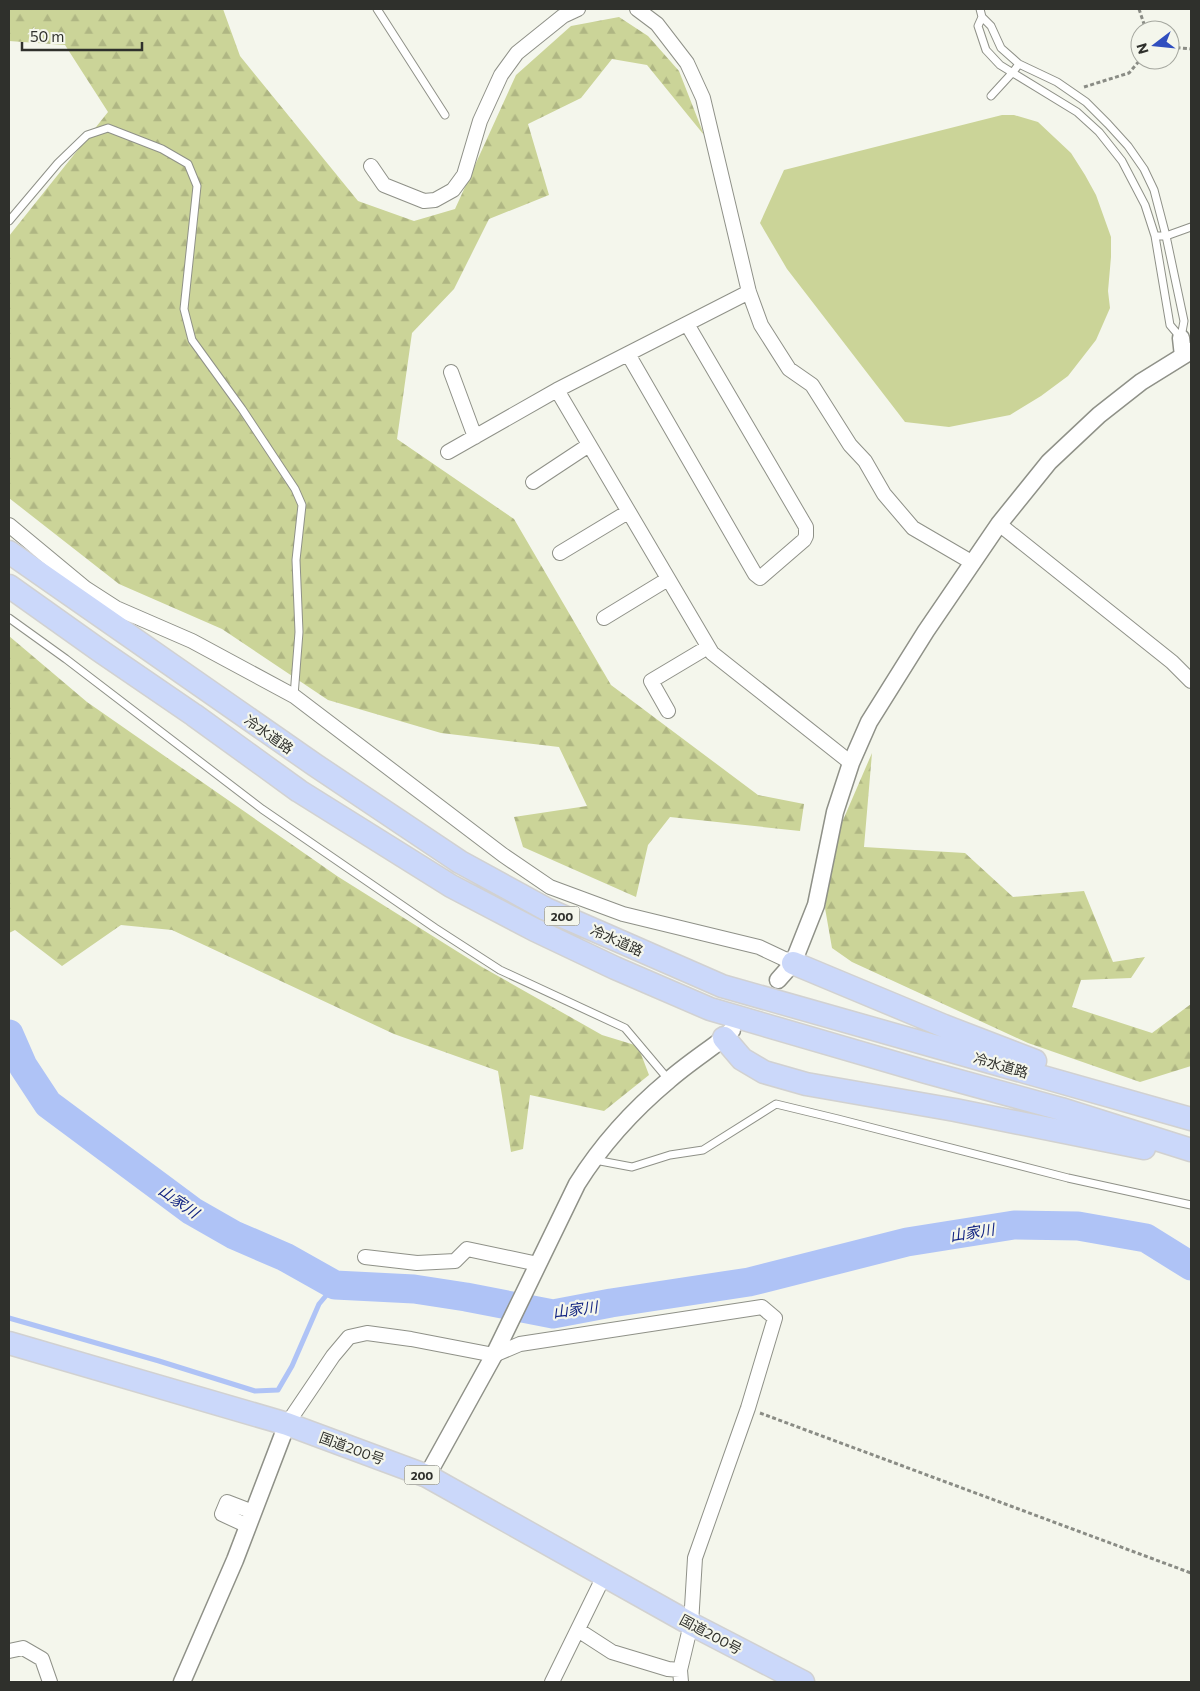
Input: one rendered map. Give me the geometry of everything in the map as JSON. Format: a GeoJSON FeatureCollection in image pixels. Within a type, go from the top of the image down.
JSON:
{"type":"FeatureCollection","features":[{"type":"Feature","properties":{"kind":"highway","name":"冷水道路"},"geometry":{"type":"LineString","coordinates":[[9,552],[315,766],[444,852],[546,909],[722,986],[1184,1116]]}},
{"type":"Feature","properties":{"kind":"highway","name":"冷水道路"},"geometry":{"type":"LineString","coordinates":[[9,586],[299,791],[451,886],[597,960],[710,1009],[1061,1110],[1191,1150]]}},
{"type":"Feature","properties":{"kind":"highway"},"geometry":{"type":"LineString","coordinates":[[786,971],[944,1026],[1184,1116]]}},
{"type":"Feature","properties":{"kind":"highway"},"geometry":{"type":"LineString","coordinates":[[728,1034],[742,1059],[764,1072],[806,1084],[955,1110],[1191,1157]]}},
{"type":"Feature","properties":{"kind":"highway","name":"国道200号"},"geometry":{"type":"LineString","coordinates":[[9,1343],[287,1424],[427,1476],[691,1624],[803,1682]]}},
{"type":"Feature","properties":{"kind":"street"},"geometry":{"type":"LineString","coordinates":[[371,166],[384,185],[424,201],[435,200],[453,190],[464,175],[480,121],[501,75],[517,53],[561,12],[578,9]]}},
{"type":"Feature","properties":{"kind":"street"},"geometry":{"type":"LineString","coordinates":[[637,9],[656,24],[687,63],[703,98],[750,292],[761,325],[789,369],[812,385],[850,446],[865,461],[884,494],[913,528],[973,563]]}},
{"type":"Feature","properties":{"kind":"street"},"geometry":{"type":"LineString","coordinates":[[448,452],[557,390],[750,292]]}},
{"type":"Feature","properties":{"kind":"street"},"geometry":{"type":"LineString","coordinates":[[628,354],[750,566],[760,578],[804,540],[806,527],[687,324]]}},
{"type":"Feature","properties":{"kind":"street"},"geometry":{"type":"LineString","coordinates":[[9,525],[85,588],[116,608],[192,641],[294,696],[503,855],[550,887],[623,914],[759,947],[786,971],[816,905],[835,812],[851,763],[869,722],[894,680],[999,524],[1049,462],[1099,415],[1141,382],[1187,354],[1180,338]]}},
{"type":"Feature","properties":{"kind":"street"},"geometry":{"type":"LineString","coordinates":[[451,372],[475,437]]}},
{"type":"Feature","properties":{"kind":"street"},"geometry":{"type":"LineString","coordinates":[[557,390],[712,653],[851,763]]}},
{"type":"Feature","properties":{"kind":"street"},"geometry":{"type":"LineString","coordinates":[[532,482],[589,445]]}},
{"type":"Feature","properties":{"kind":"street"},"geometry":{"type":"LineString","coordinates":[[560,553],[628,512]]}},
{"type":"Feature","properties":{"kind":"street"},"geometry":{"type":"LineString","coordinates":[[999,524],[1172,662],[1191,681]]}},
{"type":"Feature","properties":{"kind":"street"},"geometry":{"type":"LineString","coordinates":[[604,618],[668,579]]}},
{"type":"Feature","properties":{"kind":"street"},"geometry":{"type":"LineString","coordinates":[[668,711],[651,681],[708,647]]}},
{"type":"Feature","properties":{"kind":"street"},"geometry":{"type":"LineString","coordinates":[[427,1476],[494,1355],[502,1335],[577,1184],[592,1159],[623,1122],[669,1080],[728,1034]]}},
{"type":"Feature","properties":{"kind":"street"},"geometry":{"type":"LineString","coordinates":[[364,1258],[417,1263],[455,1261],[467,1249],[538,1264]]}},
{"type":"Feature","properties":{"kind":"street"},"geometry":{"type":"LineString","coordinates":[[182,1682],[235,1560],[287,1424],[333,1356],[349,1337],[367,1333],[411,1339],[494,1355],[520,1344],[762,1307],[775,1318],[748,1408],[695,1558],[691,1624],[680,1676],[668,1668],[612,1652],[578,1630]]}},
{"type":"Feature","properties":{"kind":"street"},"geometry":{"type":"LineString","coordinates":[[552,1682],[604,1576]]}},
{"type":"Feature","properties":{"kind":"street"},"geometry":{"type":"LineString","coordinates":[[9,1651],[23,1648],[42,1659],[50,1682]]}},
{"type":"Feature","properties":{"kind":"lane"},"geometry":{"type":"LineString","coordinates":[[377,9],[445,115]]}},
{"type":"Feature","properties":{"kind":"lane"},"geometry":{"type":"LineString","coordinates":[[981,13],[992,26],[1001,48],[1019,64],[1057,82],[1086,102],[1128,146],[1144,168],[1154,190],[1166,236],[1184,321],[1180,338]]}},
{"type":"Feature","properties":{"kind":"lane"},"geometry":{"type":"LineString","coordinates":[[981,13],[978,26],[986,50],[1000,65],[1076,112],[1099,132],[1122,161],[1145,205],[1155,236],[1170,325],[1180,338]]}},
{"type":"Feature","properties":{"kind":"lane"},"geometry":{"type":"LineString","coordinates":[[991,96],[1019,64]]}},
{"type":"Feature","properties":{"kind":"lane"},"geometry":{"type":"LineString","coordinates":[[9,221],[64,157],[87,135],[108,128],[162,149],[188,164],[197,186],[184,310],[192,340],[242,409],[295,489],[302,505],[296,560],[299,632],[294,696]]}},
{"type":"Feature","properties":{"kind":"lane"},"geometry":{"type":"LineString","coordinates":[[1155,236],[1166,236],[1191,228]]}},
{"type":"Feature","properties":{"kind":"lane"},"geometry":{"type":"LineString","coordinates":[[9,618],[66,659],[262,809],[435,928],[500,970],[625,1028],[669,1080]]}},
{"type":"Feature","properties":{"kind":"lane"},"geometry":{"type":"LineString","coordinates":[[592,1159],[632,1168],[670,1155],[703,1150],[776,1104],[1068,1178],[1191,1205]]}},
{"type":"Feature","properties":{"kind":"path"},"geometry":{"type":"LineString","coordinates":[[1073,94],[1083,87],[1129,73],[1132,70]]}},
{"type":"Feature","properties":{"kind":"path"},"geometry":{"type":"LineString","coordinates":[[748,1408],[1191,1573]]}},
{"type":"Feature","properties":{"kind":"green space"},"geometry":{"type":"Polygon","coordinates":[[[9,9],[223,9],[240,56],[358,201],[414,221],[455,209],[516,75],[571,26],[619,17],[648,36],[679,71],[704,135],[647,65],[612,59],[581,98],[528,124],[549,195],[489,219],[454,289],[412,333],[397,439],[514,519],[611,685],[758,795],[804,804],[800,831],[670,817],[648,845],[636,897],[523,847],[514,817],[587,806],[559,747],[441,733],[328,700],[222,629],[119,584],[9,498],[9,236],[108,112],[65,45],[9,41],[9,9]]]}},
{"type":"Feature","properties":{"kind":"green space"},"geometry":{"type":"Polygon","coordinates":[[[1002,115],[1014,115],[1038,122],[1071,153],[1085,175],[1096,195],[1111,237],[1108,291],[1110,308],[1096,340],[1068,376],[1041,396],[1010,415],[949,427],[905,422],[787,269],[760,223],[784,170],[1002,115]]]}},
{"type":"Feature","properties":{"kind":"green space"},"geometry":{"type":"Polygon","coordinates":[[[9,636],[87,702],[337,876],[482,967],[602,1035],[638,1046],[649,1075],[604,1111],[530,1095],[523,1149],[511,1152],[498,1071],[394,1034],[172,930],[121,925],[62,966],[15,930],[9,933],[9,636]]]}},
{"type":"Feature","properties":{"kind":"green space"},"geometry":{"type":"Polygon","coordinates":[[[872,753],[864,847],[965,853],[1013,897],[1084,891],[1113,962],[1145,957],[1131,978],[1081,980],[1072,1007],[1152,1033],[1191,1004],[1191,1066],[1140,1082],[1028,1043],[852,962],[832,948],[825,908],[837,834],[872,753]]]}},
{"type":"Feature","properties":{"kind":"waterway","name":"山家川"},"geometry":{"type":"LineString","coordinates":[[9,1034],[23,1066],[48,1104],[192,1211],[234,1235],[285,1257],[335,1285],[414,1289],[553,1314],[611,1303],[749,1282],[907,1242],[1014,1225],[1078,1226],[1146,1238],[1191,1266]]}},
{"type":"Feature","properties":{"kind":"waterway"},"geometry":{"type":"LineString","coordinates":[[9,1318],[255,1391],[278,1390],[292,1366],[319,1304],[335,1285]]}}]}
